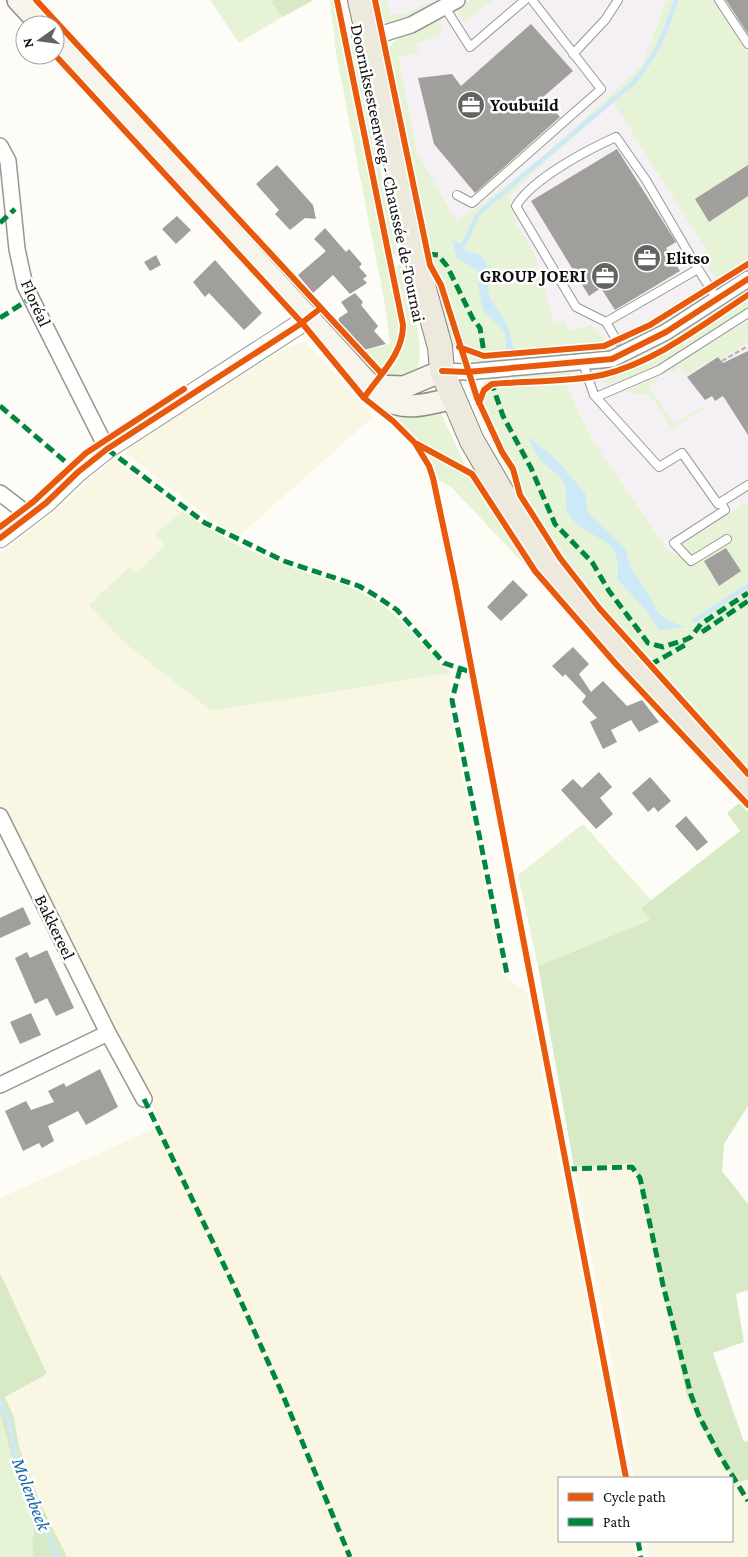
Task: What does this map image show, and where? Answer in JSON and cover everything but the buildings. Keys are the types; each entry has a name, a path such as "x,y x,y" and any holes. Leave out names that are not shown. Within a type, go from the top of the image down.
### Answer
{"main road":[{"path":"18,0 32,15"},
{"name":"Doorniksesteenweg - Chaussée de Tournai","path":"351,0 369,35"},
{"name":"Doorniksesteenweg - Chaussée de Tournai","path":"360,0 428,303 440,347 442,371 472,441 528,537 600,629 748,789"},
{"path":"65,51 382,398 399,406 416,406 453,398"},
{"path":"372,386 404,387 442,371"}],"street":[{"path":"369,35 411,25 448,3"},
{"name":"Floréal","path":"0,146 8,161 17,249 25,286 107,448"},
{"path":"442,371 467,372 612,359 666,332 748,279"},
{"path":"0,538 30,516 107,448 309,318"},
{"path":"0,493 30,516"},
{"name":"Bakkereel","path":"1,819 108,1033 144,1099"},
{"path":"0,1085 108,1033"}],"lane":[{"path":"448,3 470,46 525,0"},
{"path":"457,195 472,203 601,90 532,0"},
{"path":"573,54 605,20 618,0"},
{"path":"718,0 748,44"},
{"path":"617,341 606,322 576,307 516,206 524,194 586,151 616,138 646,180 717,299"},
{"path":"606,322 698,269"},
{"path":"596,397 659,370 748,313"},
{"path":"583,363 596,397 659,467 682,453 718,504 748,485"},
{"path":"721,502 725,510 674,542 691,561 727,539"}],"path":[{"path":"722,362 748,346"}],"shaded area":[{"path":"387,0 441,0 435,5 432,2 404,14 390,16"},
{"path":"470,0 748,0 748,509 679,556 667,549 591,438 549,345 509,195 462,229 417,153 399,56 417,52 412,33 446,17"},
{"path":"305,341 373,417 238,537 213,521 127,454 127,448 286,348"},
{"path":"113,459 182,511 156,534 165,545 137,573 130,566 212,711 451,673 448,706 503,975 527,992 621,1477 558,1477 558,1542 633,1542 636,1557 67,1557 52,1528 19,1447 14,1417 5,1397 47,1374 0,1273 0,1198 162,1125 0,807 0,553 50,516"},
{"path":"634,1163 687,1396 737,1483 748,1479 748,1557 649,1557 646,1542 733,1542 733,1477 634,1477 574,1167"}],"green space":[{"path":"210,0 274,0 271,2 282,17 239,43"},
{"path":"274,0 314,0 282,17 271,2"},
{"path":"330,0 336,0 400,325 397,344 381,369 363,351 390,344 385,305 336,53"},
{"path":"377,0 387,0 390,15 404,14 432,1 436,6 402,21 388,23 381,22"},
{"path":"470,0 493,0 464,22 456,10"},
{"path":"667,0 715,0 748,49 748,261 716,279 701,256 707,251 613,102 509,195 517,225 534,253 554,324 565,321 567,332 592,325 599,335 603,334 608,345 552,351 553,354 608,347 610,351 599,354 484,363 464,358 442,283 433,267 429,252 388,51 391,45 402,36 439,21 443,33 416,44 418,52 399,57 417,153 457,221 494,195 548,152 641,67"},
{"path":"354,41 399,257 393,256 348,43"},
{"path":"401,263 419,337 419,365 414,373 408,377 384,380 399,355 406,337 405,307 396,268"},
{"path":"431,271 440,286 459,353 453,348"},
{"path":"748,288 748,294 658,350 620,367 600,373 600,368 643,354"},
{"path":"696,291 698,293 650,325 629,335 628,332"},
{"path":"700,296 702,300 645,336 634,340 631,338 647,330"},
{"path":"748,297 748,308 657,366 607,385 601,380 600,376 638,364"},
{"path":"748,321 748,341 720,360 718,357 686,375 680,367 669,373 668,369"},
{"path":"569,372 573,376 496,382 485,386 478,396 477,391 485,381 493,377"},
{"path":"655,378 657,381 649,387 674,424 705,405 706,407 672,429 650,395 624,392"},
{"path":"565,381 591,438 667,549 678,556 687,550 683,544 748,501 748,772 590,596 523,496 518,475 485,413 483,404 487,389 492,385"},
{"path":"475,397 514,477 518,500 512,481 480,415"},
{"path":"396,411 441,413 466,467 413,437 392,415"},
{"path":"427,452 471,478 523,558 521,561 452,488 439,480"},
{"path":"182,511 209,529 252,552 346,586 373,599 404,624 451,673 212,711 126,644 89,605 130,566 137,573 165,545 155,534"},
{"path":"739,803 748,812 748,1106 724,1144 722,1171 748,1204 748,1290 736,1294 744,1342 713,1353 744,1442 748,1441 748,1479 737,1483 713,1448 687,1396 634,1163 574,1167 538,966 650,920 641,908 740,831 727,813"},
{"path":"583,824 651,900 641,908 650,920 538,966 518,875"},
{"path":"0,1273 47,1374 5,1397 14,1417 19,1447 41,1504 67,1557 33,1557 32,1542 36,1521 15,1470 0,1414"},
{"path":"0,1414 15,1470 36,1521 32,1542 33,1557 0,1557"}],"water":[{"path":"452,239 462,246 463,250 481,255 487,264 489,297 507,324 514,349 506,349 505,332 483,310 478,285 478,270 457,258"},
{"path":"528,436 557,460 585,493 588,513 625,548 631,569 646,590 658,613 667,620 685,627 659,630 647,611 617,579 618,564 615,554 603,540 577,524 569,515 566,508 566,492 563,481 539,458"}],"waterway":[{"path":"462,246 479,213 633,83 641,74 659,44 676,0"},
{"path":"694,621 748,586"},
{"name":"Molenbeek","path":"0,1401 10,1425 16,1457 57,1557"}],"marked path":[{"path":"0,223 15,209"},
{"path":"428,254 438,255 447,266 473,319 480,328 485,359"},
{"path":"0,318 31,298"},
{"path":"491,381 503,416 531,468 555,524 592,562 609,591 648,643 663,647 685,640 691,637 701,624 748,593"},
{"path":"0,406 74,469"},
{"path":"107,449 205,523 284,561 359,586 373,594 397,610 444,663 471,672"},
{"path":"702,632 748,601"},
{"path":"650,665 685,645"},
{"path":"460,669 452,700 507,974"},
{"path":"144,1099 235,1288 282,1393 350,1557"},
{"path":"567,1169 632,1167 640,1178 663,1285 691,1395 699,1416 719,1454 748,1501"},
{"path":"638,1542 641,1557"}],"cycle path":[{"path":"36,0 382,374"},
{"path":"337,0 403,325 402,336 395,355 364,398"},
{"path":"375,0 430,265 441,285 477,398 502,452 513,469 520,495 560,558 599,608 748,774"},
{"path":"64,65 302,323 364,398 393,421 415,443 429,466 455,582 626,1477"},
{"path":"459,347 484,356 604,346 650,325 748,264"},
{"path":"442,371 467,372 612,359 666,332 748,279"},
{"path":"479,403 484,390 492,384 576,379 602,375 622,369 660,352 748,295"},
{"path":"0,538 46,503 78,472 107,449 299,325 321,308"},
{"path":"0,527 33,502 86,453 184,389"},
{"path":"417,444 472,474 535,571 615,663 748,805"}],"place":[{"name":"Youbuild","path":"471,105"},
{"name":"Elitso","path":"647,258"},
{"name":"GROUP JOERI","path":"605,276"}]}
